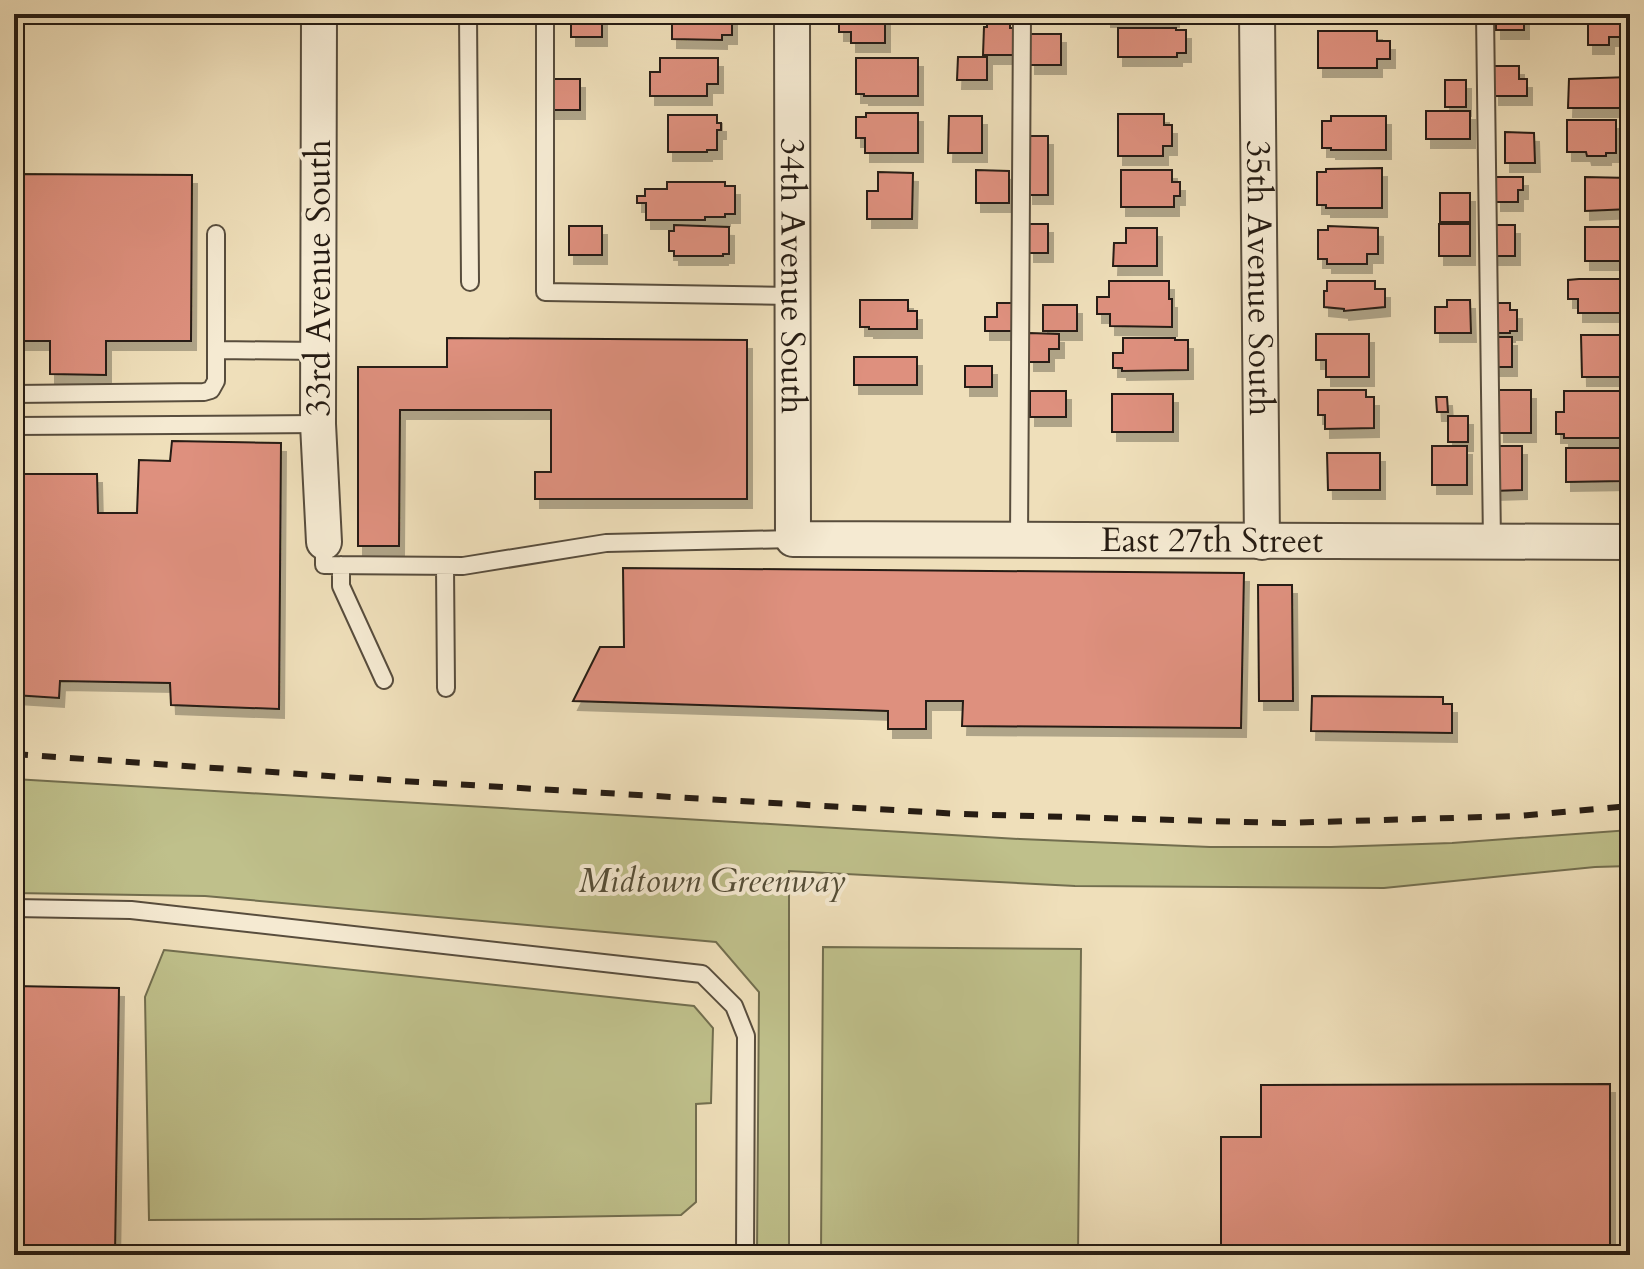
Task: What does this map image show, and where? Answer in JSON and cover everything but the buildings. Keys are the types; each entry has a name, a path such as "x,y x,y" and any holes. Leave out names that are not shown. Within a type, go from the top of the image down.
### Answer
{"street":[{"name":"33rd Avenue South","path":"319,14 318,424 332,554"},
{"name":"34th Avenue South","path":"792,14 793,539"},
{"name":"35th Avenue South","path":"1257,14 1262,542"},
{"name":"East 27th Street","path":"793,539 1630,542"}],"lane":[{"path":"468,14 470,282"},
{"path":"545,14 545,292 791,296"},
{"path":"1019,540 1022,14"},
{"path":"1485,14 1492,542"},
{"path":"14,394 211,390 216,381 216,234"},
{"path":"216,350 319,351"},
{"path":"14,426 318,424"},
{"path":"384,680 341,586 332,554 463,566 606,543 793,539"},
{"path":"445,566 446,688"},
{"path":"14,908 131,910 702,974 734,1006 746,1036 745,1255"}],"green space":[{"name":"Midtown Greenway","path":"14,779 1020,839 1210,847 1452,843 1630,830 1630,866 1384,888 1075,886 789,871 789,1255 757,1255 759,992 716,942 205,896 14,893"},
{"path":"823,947 1081,949 1078,1255 821,1255"},
{"path":"164,950 694,1006 713,1028 711,1103 696,1104 696,1202 681,1215 149,1220 145,997"}],"railway":[{"path":"14,754 401,781 960,814 1282,823 1518,816 1630,806"}]}
